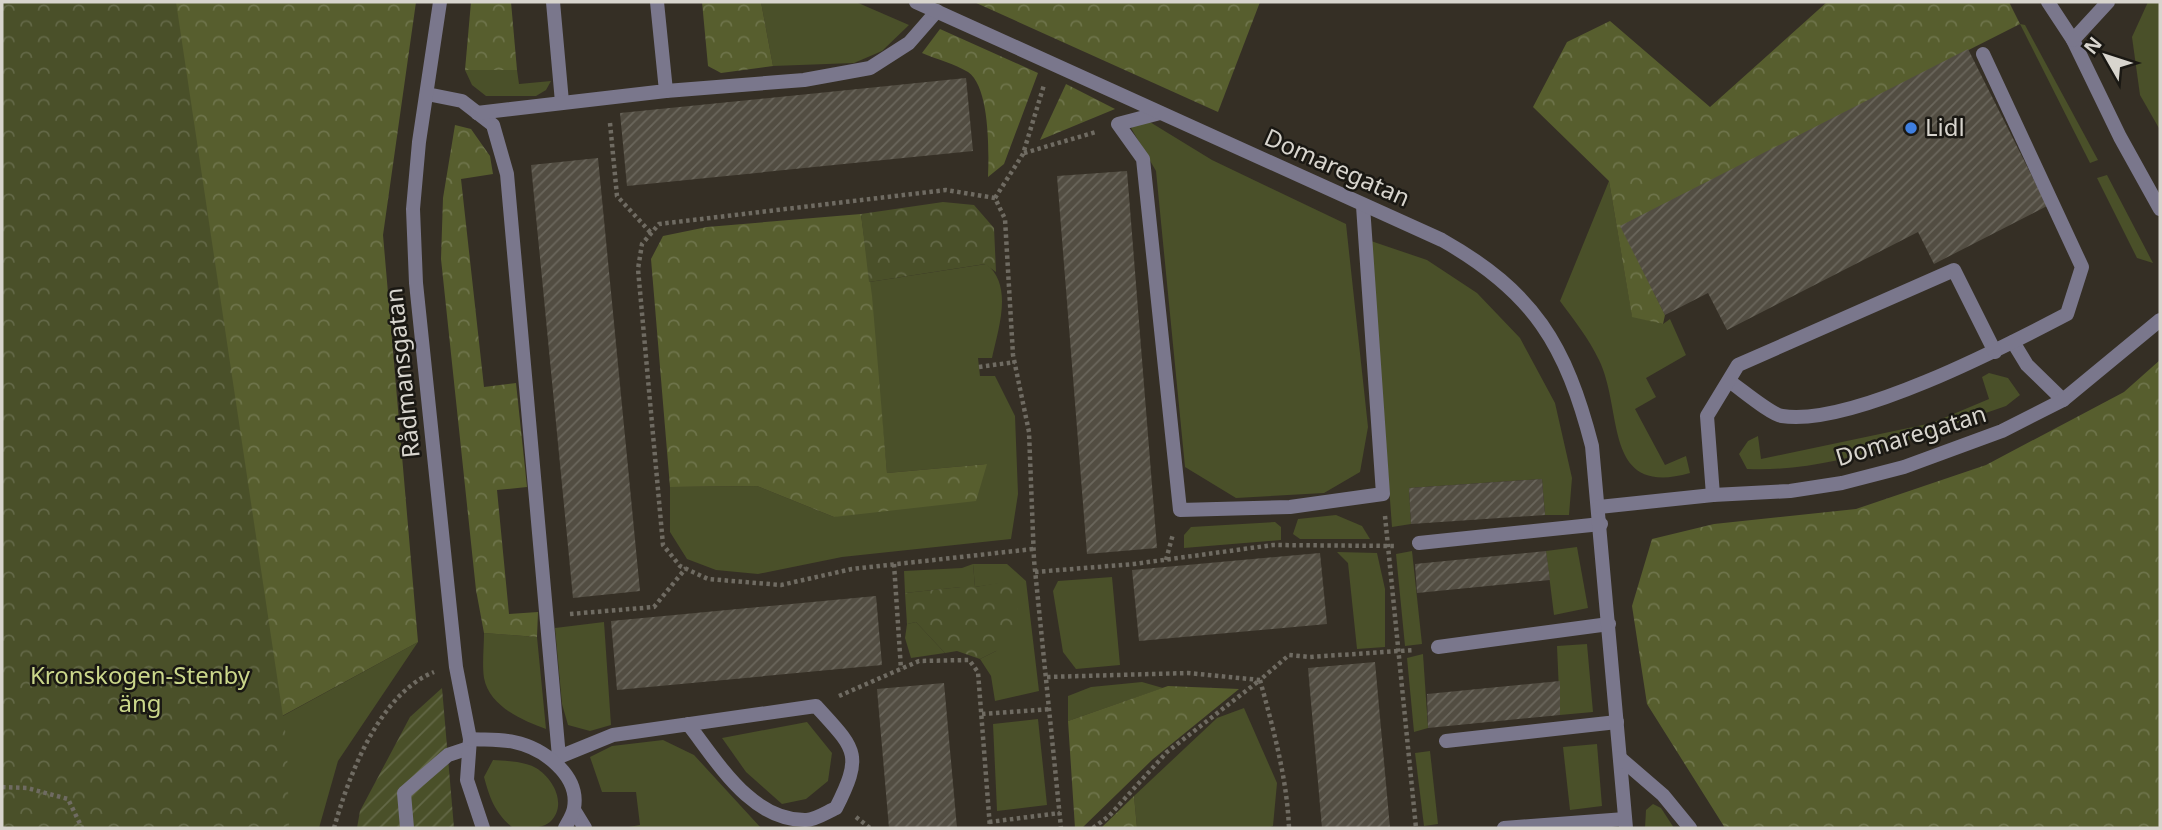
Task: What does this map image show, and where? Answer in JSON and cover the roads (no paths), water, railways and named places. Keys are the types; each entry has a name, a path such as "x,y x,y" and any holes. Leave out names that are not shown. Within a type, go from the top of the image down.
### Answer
{"street":[{"name":"Rådmansgatan","path":"440,2 413,209 416,283 456,667 470,744 467,779 483,828"},
{"path":"553,2 562,102"},
{"path":"657,2 666,91"},
{"name":"Domaregatan","path":"915,2 1442,240 1483,263 1516,292 1542,324 1564,359 1580,398 1592,446 1600,508 1625,823"},
{"path":"2048,2 2073,40 2120,137 2160,209"},
{"path":"2073,40 2108,2"},
{"path":"477,113 666,91 804,80 870,68 909,43 937,11"},
{"path":"1729,380 1780,416 1837,414 1995,352 2067,314 2082,267 1983,54"},
{"path":"427,94 462,101 493,125 507,174 559,757 613,735 688,724 816,706 849,743 853,774 836,808 807,820 774,813 739,789 688,724"},
{"path":"1160,113 1118,124 1143,159 1180,510 1290,508 1382,494 1363,206"},
{"path":"1713,495 1707,416 1738,365 1954,270 1995,352"},
{"name":"Domaregatan","path":"1600,508 1713,495 1790,491 1842,483 1904,467 2002,431 2063,400 2160,320"},
{"path":"2013,342 2027,365 2063,400"},
{"path":"1419,543 1601,524"},
{"path":"1438,647 1609,624"},
{"path":"1446,741 1617,722"},
{"path":"407,828 404,793 448,755 470,744 515,742 550,758 564,771 574,789 574,810 565,828"},
{"path":"1620,758 1663,795 1690,828"},
{"path":"574,810 585,828"},
{"path":"1504,828 1625,823"}],"place":[{"name":"Lidl","path":"1911,128"}],"park label":[{"name":"Kronskogen-Stenby äng","path":"140,690"}]}
